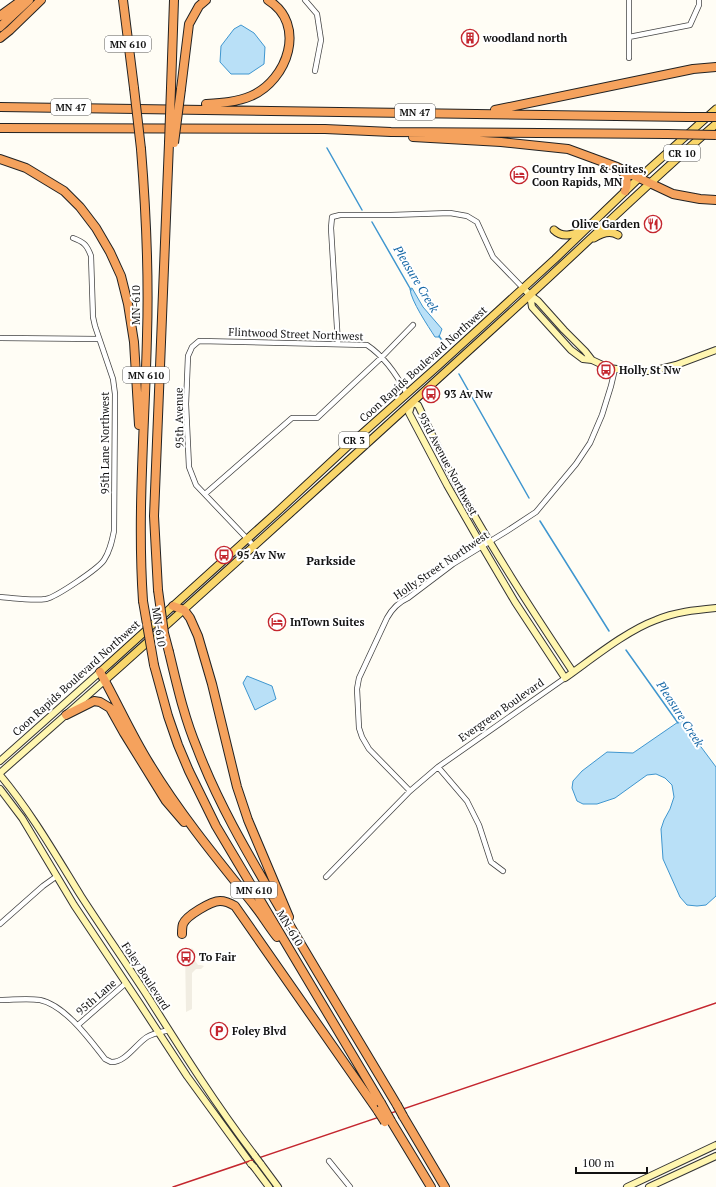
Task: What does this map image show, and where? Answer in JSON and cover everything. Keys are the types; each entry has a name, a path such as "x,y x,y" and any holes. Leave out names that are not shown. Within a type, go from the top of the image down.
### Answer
{"highway":[{"path":"0,16 22,0"},
{"path":"0,27 29,0"},
{"path":"0,38 41,0"},
{"name":"MN 610","path":"171,143 171,88 175,0"},
{"path":"171,143 181,89 189,24 199,6 206,0"},
{"path":"143,108 213,104 237,101 252,96 270,84 285,64 289,52 289,42 288,26 280,10 268,0"},
{"name":"MN-610","path":"123,1 141,149 145,199 148,292 140,531 143,601 154,665 168,716 189,771 216,826 291,952 388,1121 428,1183"},
{"path":"480,113 693,69 716,67"},
{"name":"MN 47","path":"0,107 716,117"},
{"name":"MN 47","path":"0,128 325,129 392,132 716,135"},
{"path":"392,132 409,137 501,142 568,150 617,167 673,194 700,199 716,200"},
{"name":"MN-610","path":"171,143 167,172 154,516 158,590 164,633 182,705 196,748 211,783 247,853 445,1187"},
{"path":"0,159 26,168 64,191 80,207 96,228 110,252 121,276 128,304 134,342 139,424 143,444"},
{"path":"617,167 626,175 627,184 625,191"},
{"path":"173,606 184,610 190,618 198,636 212,684 237,787 248,820 301,945"},
{"path":"100,672 149,763 206,846"},
{"path":"66,715 94,701 100,702 110,708 166,801 206,846 258,909 269,927 291,952"},
{"path":"182,934 182,926 185,921 210,904 225,901 234,906 380,1107"}],"main road":[{"name":"Coon Rapids Boulevard Northwest","path":"0,761 248,539 347,447 523,288 639,178 716,109"},
{"name":"Coon Rapids Boulevard Northwest","path":"0,774 184,610 530,295 676,158 716,124"},
{"path":"554,230 558,234 568,235 582,231 588,226"},
{"path":"575,253 593,239 605,233 614,233 618,235"},
{"path":"523,288 538,301 592,360"},
{"path":"530,295 532,308 570,350 583,359 592,360 609,368 632,372 652,371 676,365 716,350"},
{"name":"Flintwood Street Northwest","path":"407,394 412,403"},
{"name":"93rd Avenue Northwest","path":"565,678 515,602 447,485 409,413 412,403 418,405 455,480 490,542 573,672"},
{"name":"Evergreen Boulevard","path":"565,678 628,633 655,620 683,612 716,608"},
{"name":"Foley Boulevard","path":"0,774 53,849 81,896 169,1030 227,1126 269,1187"},
{"name":"Foley Boulevard","path":"0,789 22,818 74,905 187,1076 227,1126 261,1164 278,1187"},
{"path":"626,1187 716,1145"},
{"path":"649,1187 662,1184 716,1156"}],"street":[{"path":"305,0 317,14 321,40 315,71"},
{"path":"629,0 629,58"},
{"path":"630,37 690,25 699,3"},
{"path":"338,344 331,228 332,217 340,215 450,213 467,216 477,222 493,257 523,288"},
{"name":"95th Lane Northwest","path":"0,597 44,599 54,596 103,562 110,547 114,531 115,394 113,379 93,317 91,256 88,248 82,242 73,238"},
{"path":"205,494 292,418 317,418 382,357 413,325"},
{"path":"0,338 99,339"},
{"name":"Flintwood Street Northwest","path":"199,341 367,345 377,352 398,376 407,394"},
{"name":"95th Avenue","path":"199,341 192,346 188,356 186,412 189,467 196,485 254,546"},
{"name":"Holly Street Northwest","path":"410,792 373,753 361,736 358,718 359,678 387,618 396,606 453,564 536,512 576,464 590,443 602,415 616,369"},
{"name":"Evergreen Boulevard","path":"326,877 410,792 438,767 565,678"},
{"path":"438,767 467,801 479,825 491,862 503,871"},
{"path":"0,924 42,886 57,876"},
{"name":"95th Lane","path":"78,1025 126,983"},
{"path":"0,1000 32,999 44,1001 78,1025 105,1059 111,1062 120,1060 146,1038 159,1032 169,1030"},
{"path":"329,1161 350,1187"}],"shaded area":[{"path":"192,948 195,952 193,958 198,965 204,966 201,969 196,969 192,973 192,1009 186,1012 185,949 188,951"}],"water":[{"path":"241,25 254,33 265,47 264,64 249,74 231,74 220,62 221,46 234,29"},
{"path":"412,288 423,307 442,329 439,337 435,337 420,313 411,294 410,289"},
{"path":"247,676 272,686 276,699 255,710 243,683"},
{"path":"681,720 716,767 716,896 706,905 697,906 687,905 680,897 663,859 661,829 674,797 672,785 665,778 656,774 647,775 615,798 597,804 583,804 577,801 572,788 573,781 582,771 607,752 633,753"}],"waterway":[{"path":"327,148 362,210"},
{"name":"Pleasure Creek","path":"372,222 411,290"},
{"name":"Pleasure Creek","path":"439,336 445,345"},
{"name":"Pleasure Creek","path":"459,374 529,498"},
{"name":"Pleasure Creek","path":"540,521 609,631"},
{"name":"Pleasure Creek","path":"626,650 678,723"}],"railway":[{"path":"173,1187 716,1003"}],"place":[{"name":"woodland north","path":"470,38"},
{"name":"Country Inn & Suites, Coon Rapids, MN","path":"519,175"},
{"name":"Olive Garden","path":"653,224"},
{"name":"Holly St Nw","path":"606,370"},
{"name":"93 Av Nw","path":"431,394"},
{"name":"95 Av Nw","path":"224,555"},
{"name":"InTown Suites","path":"277,622"},
{"name":"To Fair","path":"186,957"},
{"name":"Foley Blvd","path":"219,1031"}],"district":[{"name":"Parkside","path":"331,561"}]}
